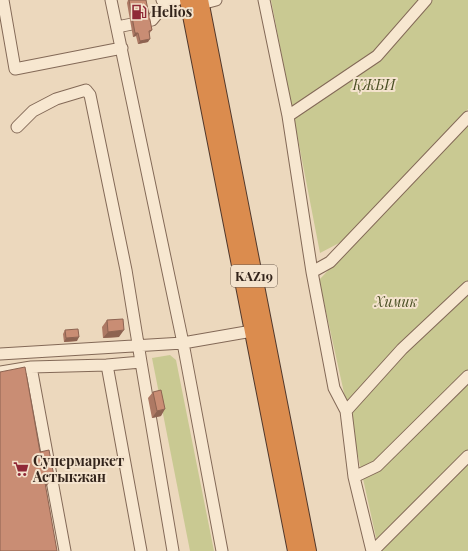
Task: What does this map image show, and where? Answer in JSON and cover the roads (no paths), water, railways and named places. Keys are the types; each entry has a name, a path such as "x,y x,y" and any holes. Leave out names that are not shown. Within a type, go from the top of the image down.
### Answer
{"highway":[{"name":"KAZ19","path":"200,1 252,331 296,551"},
{"name":"KAZ19","path":"200,1 308,551"}],"street":[{"path":"3,0 15,69 122,48"},
{"path":"114,0 117,27 183,343 222,551"},
{"path":"117,27 152,20 164,1 177,0"},
{"path":"264,0 288,116 312,272 334,388 346,410 354,477 372,551"},
{"path":"288,116 377,56 426,0"},
{"path":"17,127 33,111 56,99 86,90 90,95 126,270 173,551"},
{"path":"312,272 330,262 468,117"},
{"path":"346,410 402,349 468,287"},
{"path":"0,354 183,343 252,331"},
{"path":"0,372 31,367 108,365 141,362"},
{"path":"108,365 141,551"},
{"path":"31,367 66,551"},
{"path":"354,477 377,466 468,376"},
{"path":"372,551 468,456"}],"place":[{"name":"Helios","path":"139,12"},
{"name":"Супермаркет Астыкжан","path":"21,469"}],"park label":[{"name":"ҚЖБИ","path":"374,85"},
{"name":"Химик","path":"396,302"}]}
